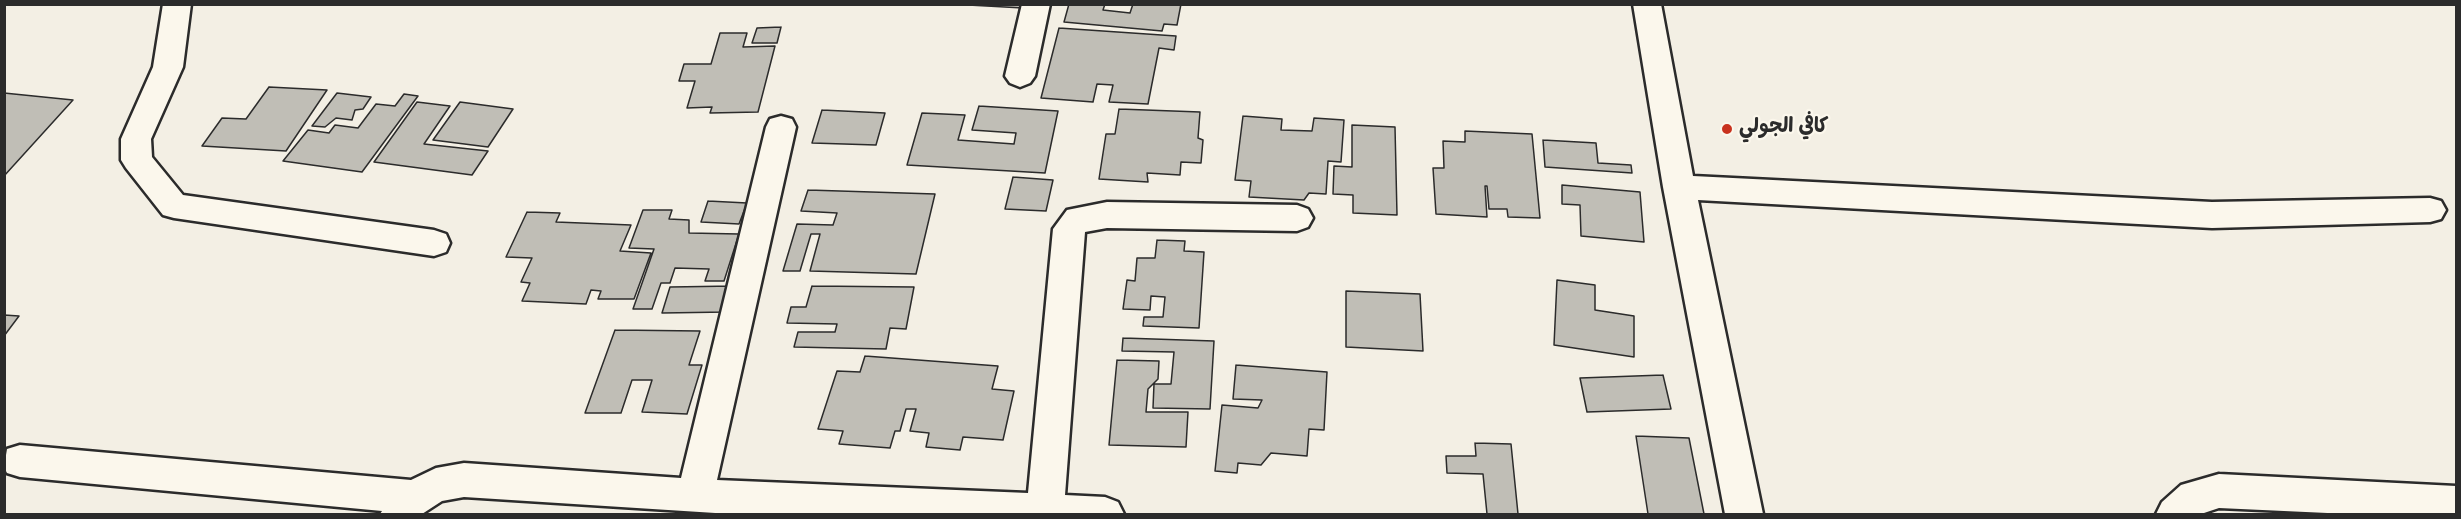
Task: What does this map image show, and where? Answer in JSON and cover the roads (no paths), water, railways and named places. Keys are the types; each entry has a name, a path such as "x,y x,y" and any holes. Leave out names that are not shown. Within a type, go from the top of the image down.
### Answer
{"street":[{"path":"177,4 168,68 136,139 137,160 174,206 434,243"},
{"path":"1020,76 1036,4"},
{"path":"1647,4 1679,187 1744,514"},
{"path":"695,496 781,127"},
{"path":"1679,187 2212,214 2430,210"},
{"path":"1045,510 1069,229 1072,224 1078,219 1107,215 1297,218"},
{"path":"20,461 406,506 436,485 464,480 695,496 1105,514"},
{"path":"2175,514 2194,497 2218,491 2457,503"}],"place":[{"name":"كافي الجولي","path":"1727,129"}]}
